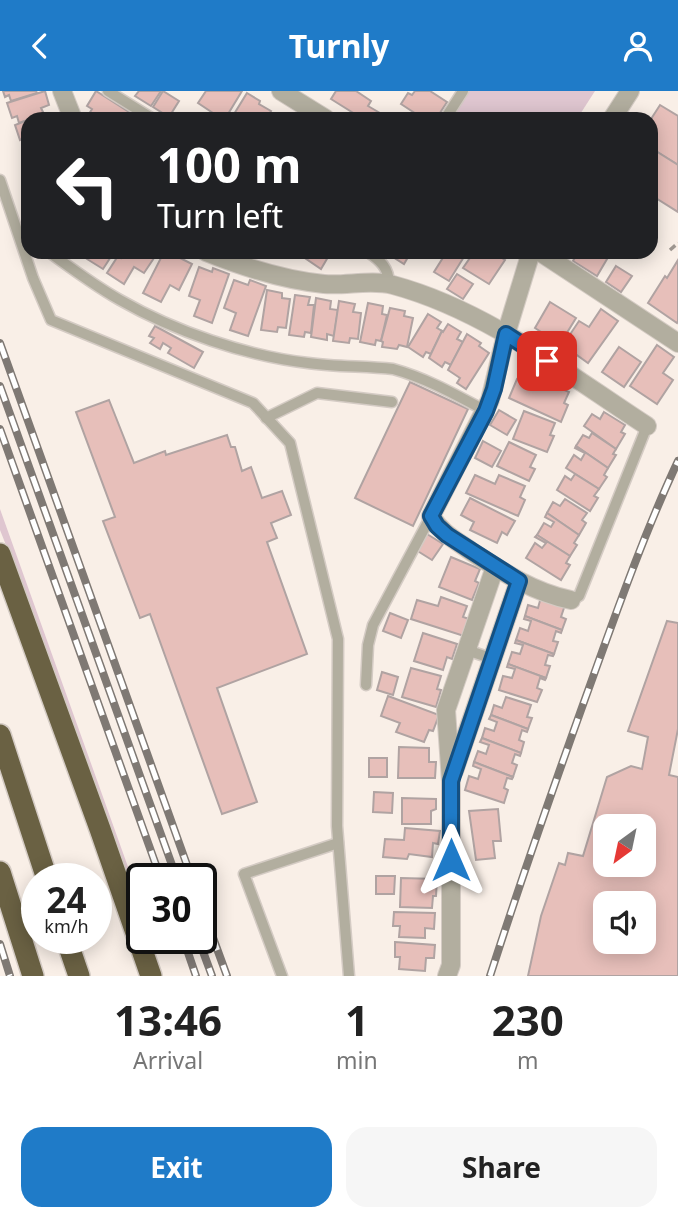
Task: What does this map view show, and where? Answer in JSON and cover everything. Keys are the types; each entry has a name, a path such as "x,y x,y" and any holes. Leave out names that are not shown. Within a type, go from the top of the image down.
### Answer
{"highway":[{"path":"0,554 151,976"},
{"path":"0,736 42,863"},
{"path":"0,872 33,976"},
{"path":"71,954 79,976"}],"street":[{"path":"62,91 70,112"},
{"path":"616,112 630,91"},
{"path":"288,93 316,112"},
{"path":"227,259 285,277 324,284 389,284 432,298 506,334 647,426"},
{"path":"529,259 486,411 431,516 447,535 495,567 519,581 571,600"},
{"path":"551,259 678,343"},
{"path":"447,976 450,965 451,781 446,711 495,567"},
{"path":"451,781 519,581"}],"lane":[{"path":"108,91 142,112"},
{"path":"450,112 463,91"},
{"path":"0,180 21,241"},
{"path":"17,229 21,232"},
{"path":"27,259 51,320 253,403 290,443 338,639 337,826 349,976"},
{"path":"59,259 118,299 190,333 276,358 393,369 430,383 486,411"},
{"path":"377,259 384,264 389,275 389,284"},
{"path":"267,418 317,393 392,402"},
{"path":"571,600 579,596 647,426"},
{"path":"366,685 368,645 373,625 431,516"},
{"path":"467,650 493,659"},
{"path":"282,976 244,874 338,843"}],"path":[{"path":"670,250 678,243"}],"shaded area":[{"path":"467,91 595,91 582,112 454,112"},
{"path":"0,509 127,863 126,875 33,613 0,530"}],"building":[{"path":"3,91 37,93 11,101 9,95 5,97"},
{"path":"45,91 49,105 41,108 43,112 21,112 19,123 17,116 12,118 7,103"},
{"path":"96,91 129,112 90,112 92,109 87,106"},
{"path":"139,91 161,91 151,106 135,96"},
{"path":"163,91 179,101 172,112 161,112 153,107"},
{"path":"206,91 242,91 229,112 212,112 198,103"},
{"path":"336,91 356,91 371,101 368,106 378,112 352,112 331,99"},
{"path":"415,91 430,91 447,102 441,112 413,112 401,104 408,93 412,95"},
{"path":"247,93 271,111 270,112 235,112"},
{"path":"660,105 678,116 678,165 658,152 658,112 656,112"},
{"path":"21,123 20,140 15,125"},
{"path":"658,152 678,165 678,212 658,199"},
{"path":"87,259 109,259 103,269"},
{"path":"116,259 153,259 144,273 134,267 124,284 107,273"},
{"path":"160,259 182,259 192,264 179,290 170,285 161,302 143,293"},
{"path":"306,259 327,259 321,269"},
{"path":"442,259 463,259 449,281 434,272"},
{"path":"469,259 505,260 489,284 463,268"},
{"path":"574,259 607,259 597,276 573,261"},
{"path":"678,260 678,321 677,323 648,303"},
{"path":"616,266 632,276 621,292 606,282"},
{"path":"199,267 212,272 213,268 229,274 212,323 194,316 200,300 189,296"},
{"path":"457,274 473,284 463,299 447,289"},
{"path":"234,280 248,285 250,280 266,286 248,336 230,330 236,313 224,308"},
{"path":"267,290 282,293 282,298 290,299 286,328 278,327 277,332 261,330"},
{"path":"295,295 310,297 308,305 314,305 311,333 305,332 304,337 289,335"},
{"path":"316,298 331,301 330,309 338,310 334,336 327,334 327,340 311,337"},
{"path":"339,301 355,304 353,312 361,313 358,339 350,338 349,343 333,341"},
{"path":"550,302 576,318 560,344 535,328"},
{"path":"368,303 383,306 382,314 387,315 381,341 376,340 375,345 360,342"},
{"path":"390,308 405,311 404,316 413,318 407,347 382,347 381,341"},
{"path":"601,309 618,321 588,363 563,345 579,321 589,327"},
{"path":"428,314 441,322 437,328 442,331 431,354 426,352 423,357 408,347"},
{"path":"448,324 461,332 457,339 463,342 451,365 445,362 442,367 429,358"},
{"path":"155,326 203,352 194,368 168,353 171,348 163,343 160,349 150,343 154,338 149,336"},
{"path":"467,334 481,343 479,346 489,353 466,389 457,383 460,378 448,370"},
{"path":"657,345 674,357 663,373 673,380 657,404 630,386"},
{"path":"619,347 641,362 624,387 602,372"},
{"path":"517,379 539,389 542,380 569,392 564,403 568,405 561,422 509,398"},
{"path":"410,382 468,409 413,526 355,498"},
{"path":"109,400 134,463 165,451 166,455 227,435 231,447 235,447 242,471 251,467 262,498 282,491 291,515 271,523 277,538 267,542 307,654 217,688 257,802 222,814 150,614 140,618 103,521 115,517 76,412"},
{"path":"499,410 516,420 507,435 490,425"},
{"path":"524,411 555,423 550,435 554,436 547,452 513,439"},
{"path":"604,412 625,425 621,432 625,434 616,449 584,426 592,414 600,419"},
{"path":"592,433 616,449 613,454 616,455 608,468 576,446 583,435 589,438"},
{"path":"483,441 501,451 492,467 475,458"},
{"path":"509,442 536,455 530,467 535,469 529,481 497,466"},
{"path":"576,446 608,468 604,475 607,477 599,489 566,468 574,455 581,460 585,453 575,448"},
{"path":"575,474 599,489 594,496 598,498 590,511 557,490 565,476 571,480"},
{"path":"475,475 495,484 499,475 525,486 520,497 525,500 518,516 466,493"},
{"path":"470,498 515,521 507,535 502,532 497,543 470,530 474,522 461,515"},
{"path":"565,499 587,513 582,520 586,523 579,535 547,513 553,502 560,506"},
{"path":"547,513 579,535 574,543 577,545 570,556 537,535 544,523 551,527 554,522 545,517"},
{"path":"427,534 443,544 432,560 416,550"},
{"path":"537,535 570,556 566,563 570,565 561,580 526,558 535,543 542,548 546,543 535,537"},
{"path":"451,557 480,569 475,581 479,583 472,600 439,587"},
{"path":"441,597 467,606 463,617 469,619 464,636 411,619 417,600 438,606"},
{"path":"541,597 565,605 561,617 566,619 562,630 525,616 528,605 538,608"},
{"path":"390,613 408,620 401,638 383,631"},
{"path":"525,616 562,630 561,633 556,631 553,641 558,642 554,654 516,640 520,628 528,631 531,621 524,619"},
{"path":"667,621 678,623 678,729 669,775 678,777 678,976 528,976 541,916 559,863 565,865 568,853 583,856 593,823 593,877 656,877 656,814 596,814 607,777 631,766 642,769 648,737 628,731"},
{"path":"423,633 457,644 452,659 447,657 443,670 414,661"},
{"path":"516,640 554,654 548,655 545,665 550,666 546,678 508,664 512,652 520,654 523,645 515,643"},
{"path":"508,664 546,678 540,678 537,688 542,690 537,702 499,690 503,676 512,678 515,669 507,667"},
{"path":"411,668 441,676 437,689 441,690 436,707 402,697"},
{"path":"382,672 398,677 393,695 377,690"},
{"path":"388,696 439,715 433,731 429,730 424,742 396,732 400,723 381,716"},
{"path":"506,697 531,705 527,717 532,718 528,729 491,715 494,705 502,708"},
{"path":"491,715 528,729 527,732 522,730 519,740 524,742 521,753 482,738 485,728 494,731 497,722 489,719"},
{"path":"482,738 521,753 520,756 515,754 512,763 517,765 513,777 474,762 478,751 486,754 489,745 480,742"},
{"path":"399,747 429,748 429,762 436,762 435,778 398,778"},
{"path":"369,758 387,758 387,777 369,777"},
{"path":"474,762 513,777 507,778 504,788 508,790 504,803 465,790 469,776 478,779 481,769 473,766"},
{"path":"374,792 393,793 392,813 373,812"},
{"path":"402,798 436,799 436,809 431,811 431,824 402,824"},
{"path":"498,809 501,841 493,841 495,858 476,860 469,811"},
{"path":"405,828 440,831 438,844 433,843 432,857 409,854 407,859 383,857 385,839 404,840"},
{"path":"376,876 395,876 394,894 376,894"},
{"path":"401,878 437,879 432,908 400,907"},
{"path":"394,912 435,913 434,929 425,928 425,938 399,937 400,926 393,926"},
{"path":"395,942 435,945 434,958 426,958 425,971 399,969 400,957 395,957"}],"railway":[{"path":"0,343 186,863"},
{"path":"0,386 171,863"},
{"path":"0,429 155,863"},
{"path":"490,976 536,837 607,639 640,549 678,461"},
{"path":"0,944 10,976"},
{"path":"217,949 227,976"},
{"path":"188,954 196,976"},
{"path":"204,954 212,976"}],"route":[{"path":"451,860 451,781 519,581 447,535 431,516 486,411 494,389 506,334 547,361"}]}
